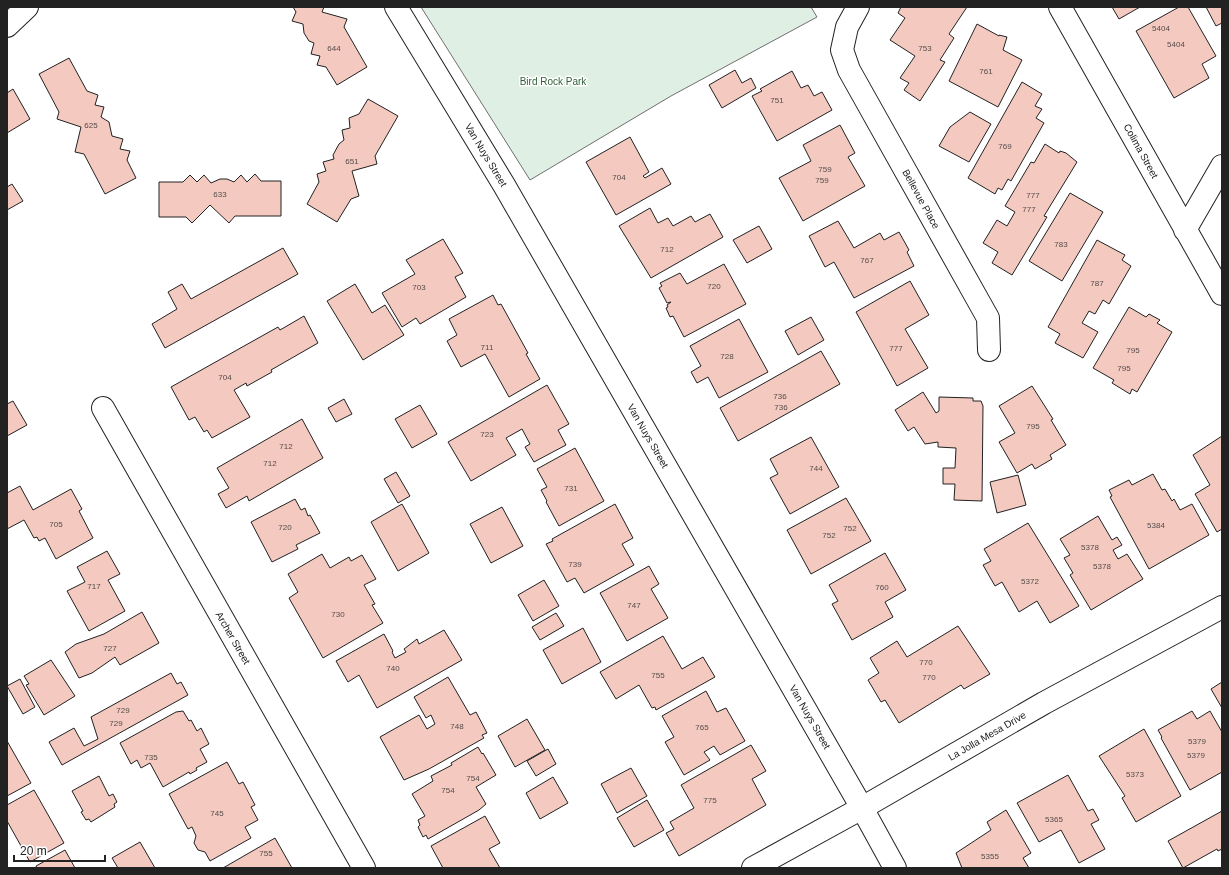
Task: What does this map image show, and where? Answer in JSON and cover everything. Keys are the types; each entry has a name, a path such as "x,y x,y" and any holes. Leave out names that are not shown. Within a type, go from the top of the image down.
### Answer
{"street":[{"path":"7,26 27,7"},
{"name":"Van Nuys Street","path":"396,7 504,185 896,868"},
{"name":"Bellevue Place","path":"858,7 847,27 842,50 849,70 988,318 989,350"},
{"name":"Colima Street","path":"1060,7 1222,294"},
{"path":"1185,230 1222,166"},
{"name":"Archer Street","path":"103,408 364,868"},
{"name":"La Jolla Mesa Drive","path":"753,868 862,808 1044,703 1222,607"}],"green space":[{"name":"Bird Rock Park","path":"421,7 811,7 817,17 671,96 530,180"}],"building":[{"path":"293,7 324,7 322,12 347,19 344,27 367,67 337,85 326,67 317,65 320,56 311,54 314,43 309,41 304,33 303,24 292,21 296,12"},
{"path":"901,7 967,7 949,34 954,38 940,60 945,62 920,101 904,90 909,83 900,78 915,56 890,40 905,18 898,13"},
{"path":"1112,7 1140,7 1119,19"},
{"path":"1179,7 1188,7 1216,56 1202,64 1209,78 1174,98 1136,31"},
{"path":"1206,7 1222,7 1222,23 1216,26"},
{"path":"977,24 999,36 1007,37 1003,50 1022,60 998,107 949,81"},
{"path":"69,58 87,91 98,95 95,105 104,107 101,117 109,122 112,136 123,139 120,149 130,151 127,160 136,178 105,194 84,154 75,152 81,127 57,119 59,112 39,74"},
{"path":"735,70 742,83 751,78 756,88 722,108 709,85"},
{"path":"792,71 801,88 808,85 814,96 822,92 832,110 777,141 752,96 762,91 760,89"},
{"path":"1022,82 1042,94 1035,106 1042,109 1036,118 1044,123 1011,181 1008,179 1002,190 998,188 995,194 968,178"},
{"path":"13,89 30,119 7,133 7,93"},
{"path":"368,99 398,116 375,156 377,164 352,171 359,196 351,199 337,222 307,204 319,182 317,174 326,171 323,162 334,159 333,155 339,144 344,140 342,130 350,128 349,118 359,114"},
{"path":"970,112 991,124 969,162 939,146 950,127"},
{"path":"840,125 855,153 848,157 865,186 803,221 779,178 811,161 803,145"},
{"path":"630,137 649,172 643,176 645,178 662,168 671,184 616,215 586,162"},
{"path":"1045,144 1059,153 1060,151 1066,153 1077,162 1044,216 1047,217 1012,275 992,263 998,252 983,243 997,220 1007,226 1015,212 1005,206 1031,162 1034,163"},
{"path":"255,174 261,181 281,181 281,216 235,216 229,223 210,205 192,223 186,217 159,217 159,182 183,182 190,175 197,182 204,175 211,183 220,179 227,179 234,182 241,175 247,182"},
{"path":"12,184 23,201 7,210 7,187"},
{"path":"1070,193 1103,212 1062,281 1029,261"},
{"path":"650,208 658,223 668,218 673,226 691,216 695,222 710,214 723,237 651,278 619,226"},
{"path":"838,221 854,248 880,233 884,240 899,232 909,250 907,252 914,266 854,298 834,262 825,267 809,236"},
{"path":"759,226 772,249 747,263 733,240"},
{"path":"443,239 463,273 455,277 466,297 420,324 416,318 402,327 382,293 415,274 406,260"},
{"path":"1097,240 1125,255 1122,260 1131,266 1109,304 1103,300 1095,314 1089,311 1082,323 1098,332 1083,358 1055,343 1060,334 1048,327"},
{"path":"283,248 298,274 165,348 152,324 177,309 168,292 182,284 191,299"},
{"path":"724,264 746,304 684,337 673,316 670,317 666,308 671,302 667,303 659,288 662,286 660,283 680,273 687,284"},
{"path":"910,281 929,315 905,329 928,368 897,386 856,312"},
{"path":"355,284 372,313 385,305 404,335 363,360 327,301"},
{"path":"493,295 498,305 501,304 528,353 526,354 540,379 509,397 485,354 461,367 447,341 457,335 449,319"},
{"path":"1129,307 1146,317 1149,314 1160,320 1157,323 1172,332 1137,392 1132,389 1130,394 1112,383 1114,380 1093,368"},
{"path":"304,316 318,343 271,370 272,372 247,386 246,383 234,390 250,417 212,438 207,430 204,432 195,417 189,420 171,387 278,327 280,330"},
{"path":"811,317 824,340 798,355 785,331"},
{"path":"739,319 768,372 719,398 708,377 697,383 691,372 701,366 690,346"},
{"path":"821,351 840,384 738,441 720,408"},
{"path":"547,385 569,424 558,430 566,445 534,462 525,447 530,444 522,429 506,438 516,455 471,481 448,442"},
{"path":"1032,386 1053,419 1051,420 1066,445 1050,455 1052,459 1035,469 1032,464 1017,473 999,442 1015,433 999,406"},
{"path":"923,392 936,413 939,411 939,397 973,398 973,401 981,401 983,406 982,501 954,500 955,484 943,484 943,468 955,468 956,448 938,447 938,442 925,444 914,427 908,431 895,410"},
{"path":"344,399 352,414 336,422 328,408"},
{"path":"13,401 27,425 7,436 7,404"},
{"path":"420,405 437,434 412,448 395,419"},
{"path":"302,419 323,458 249,501 247,496 226,508 218,494 229,488 217,468"},
{"path":"1222,436 1222,529 1217,532 1195,494 1210,485 1193,455"},
{"path":"811,437 839,487 790,514 770,478 778,474 770,459"},
{"path":"575,448 604,501 559,526 541,490 547,487 537,469"},
{"path":"396,472 410,496 398,503 384,479"},
{"path":"1153,474 1162,490 1165,489 1172,501 1174,499 1180,510 1192,504 1209,535 1149,569 1110,497 1112,496 1109,490 1129,480 1132,485"},
{"path":"1018,475 1026,505 997,513 990,482"},
{"path":"20,486 33,510 71,489 82,509 79,511 93,538 56,559 45,538 39,541 37,537 34,538 24,520 7,529 7,493"},
{"path":"846,498 871,541 811,574 787,530"},
{"path":"295,499 301,510 305,508 308,516 310,515 320,533 296,545 298,549 272,562 251,522"},
{"path":"402,504 429,553 398,571 371,522"},
{"path":"615,504 633,538 622,544 634,565 584,593 575,578 567,582 546,544 553,541 552,539"},
{"path":"502,507 523,546 491,563 470,524"},
{"path":"1098,516 1112,540 1117,537 1122,545 1113,550 1118,559 1127,554 1143,579 1091,610 1070,575 1073,573 1064,558 1070,555 1060,539"},
{"path":"1028,523 1079,606 1050,623 1037,601 1019,612 1002,582 995,586 983,565 991,561 984,549"},
{"path":"107,551 120,574 108,580 125,611 89,631 67,591 85,582 77,567"},
{"path":"885,553 906,590 885,602 893,617 852,640 832,604 838,601 829,585"},
{"path":"322,554 330,568 349,557 351,561 362,555 376,579 364,585 375,604 372,605 383,623 323,658 289,598 298,592 288,574"},
{"path":"649,566 659,584 651,589 668,618 627,641 600,593"},
{"path":"544,580 559,606 533,621 518,595"},
{"path":"142,612 159,643 120,665 115,657 92,673 79,678 65,652 76,644 104,634"},
{"path":"556,613 564,626 540,640 532,627"},
{"path":"958,626 990,674 964,689 961,685 899,723 885,700 881,702 868,680 879,673 870,658 897,641 907,657"},
{"path":"583,628 601,662 562,684 543,650"},
{"path":"444,630 462,660 377,708 359,675 348,682 336,661 384,634 395,658 406,652 404,649 417,639 419,644"},
{"path":"663,636 682,669 703,657 715,677 656,710 655,707 652,708 639,685 616,699 600,672"},
{"path":"51,660 75,696 44,715 26,685 29,684 24,676"},
{"path":"171,673 177,684 181,682 188,695 62,765 49,742 74,728 84,746 98,739 91,717"},
{"path":"448,677 470,715 476,712 487,733 482,735 484,738 429,769 404,780 380,737 419,715 427,729 435,724 431,715 426,718 414,697"},
{"path":"20,679 35,707 23,714 7,686"},
{"path":"1222,682 1222,708 1211,689"},
{"path":"706,691 717,712 726,708 745,741 720,755 714,746 704,752 710,760 684,775 665,742 674,737 662,716"},
{"path":"183,711 189,721 191,720 197,731 201,728 209,744 200,749 207,762 196,768 197,770 190,774 189,772 163,787 150,763 141,768 137,760 131,764 120,743 176,712"},
{"path":"1192,711 1197,719 1210,711 1222,732 1222,772 1190,790 1158,730"},
{"path":"527,719 545,750 515,767 498,736"},
{"path":"1144,729 1181,796 1136,822 1122,798 1125,796 1099,756"},
{"path":"7,741 31,783 7,796"},
{"path":"751,745 766,771 752,779 766,805 679,856 666,833 674,829 670,822 694,808 681,785"},
{"path":"478,747 496,775 476,787 486,804 479,810 428,839 426,835 423,837 418,827 420,825 418,820 425,816 412,794 433,781 431,776 452,765 451,763"},
{"path":"548,749 556,764 536,776 527,761"},
{"path":"227,762 239,784 243,782 255,805 251,807 258,820 245,827 251,838 210,861 205,852 198,850 194,843 196,836 192,827 188,829 169,794"},
{"path":"631,768 647,796 617,813 601,784"},
{"path":"1068,775 1088,811 1093,809 1099,820 1091,824 1105,849 1079,863 1061,830 1039,842 1017,803"},
{"path":"99,776 109,796 113,794 117,802 114,804 115,807 91,822 89,819 86,820 81,812 83,811 72,791"},
{"path":"553,777 568,803 540,819 526,793"},
{"path":"34,790 64,843 30,862 7,821 7,805"},
{"path":"647,800 664,830 634,847 617,818"},
{"path":"1006,810 1031,853 1023,858 1029,868 962,868 956,853 991,830 987,822"},
{"path":"1222,811 1222,849 1218,851 1217,849 1183,868 1168,841"},
{"path":"485,816 500,843 489,849 500,868 443,868 431,846"},
{"path":"275,838 292,868 223,868"},
{"path":"140,842 155,868 118,868 112,858"},
{"path":"65,850 75,868 37,868 36,866"}]}
